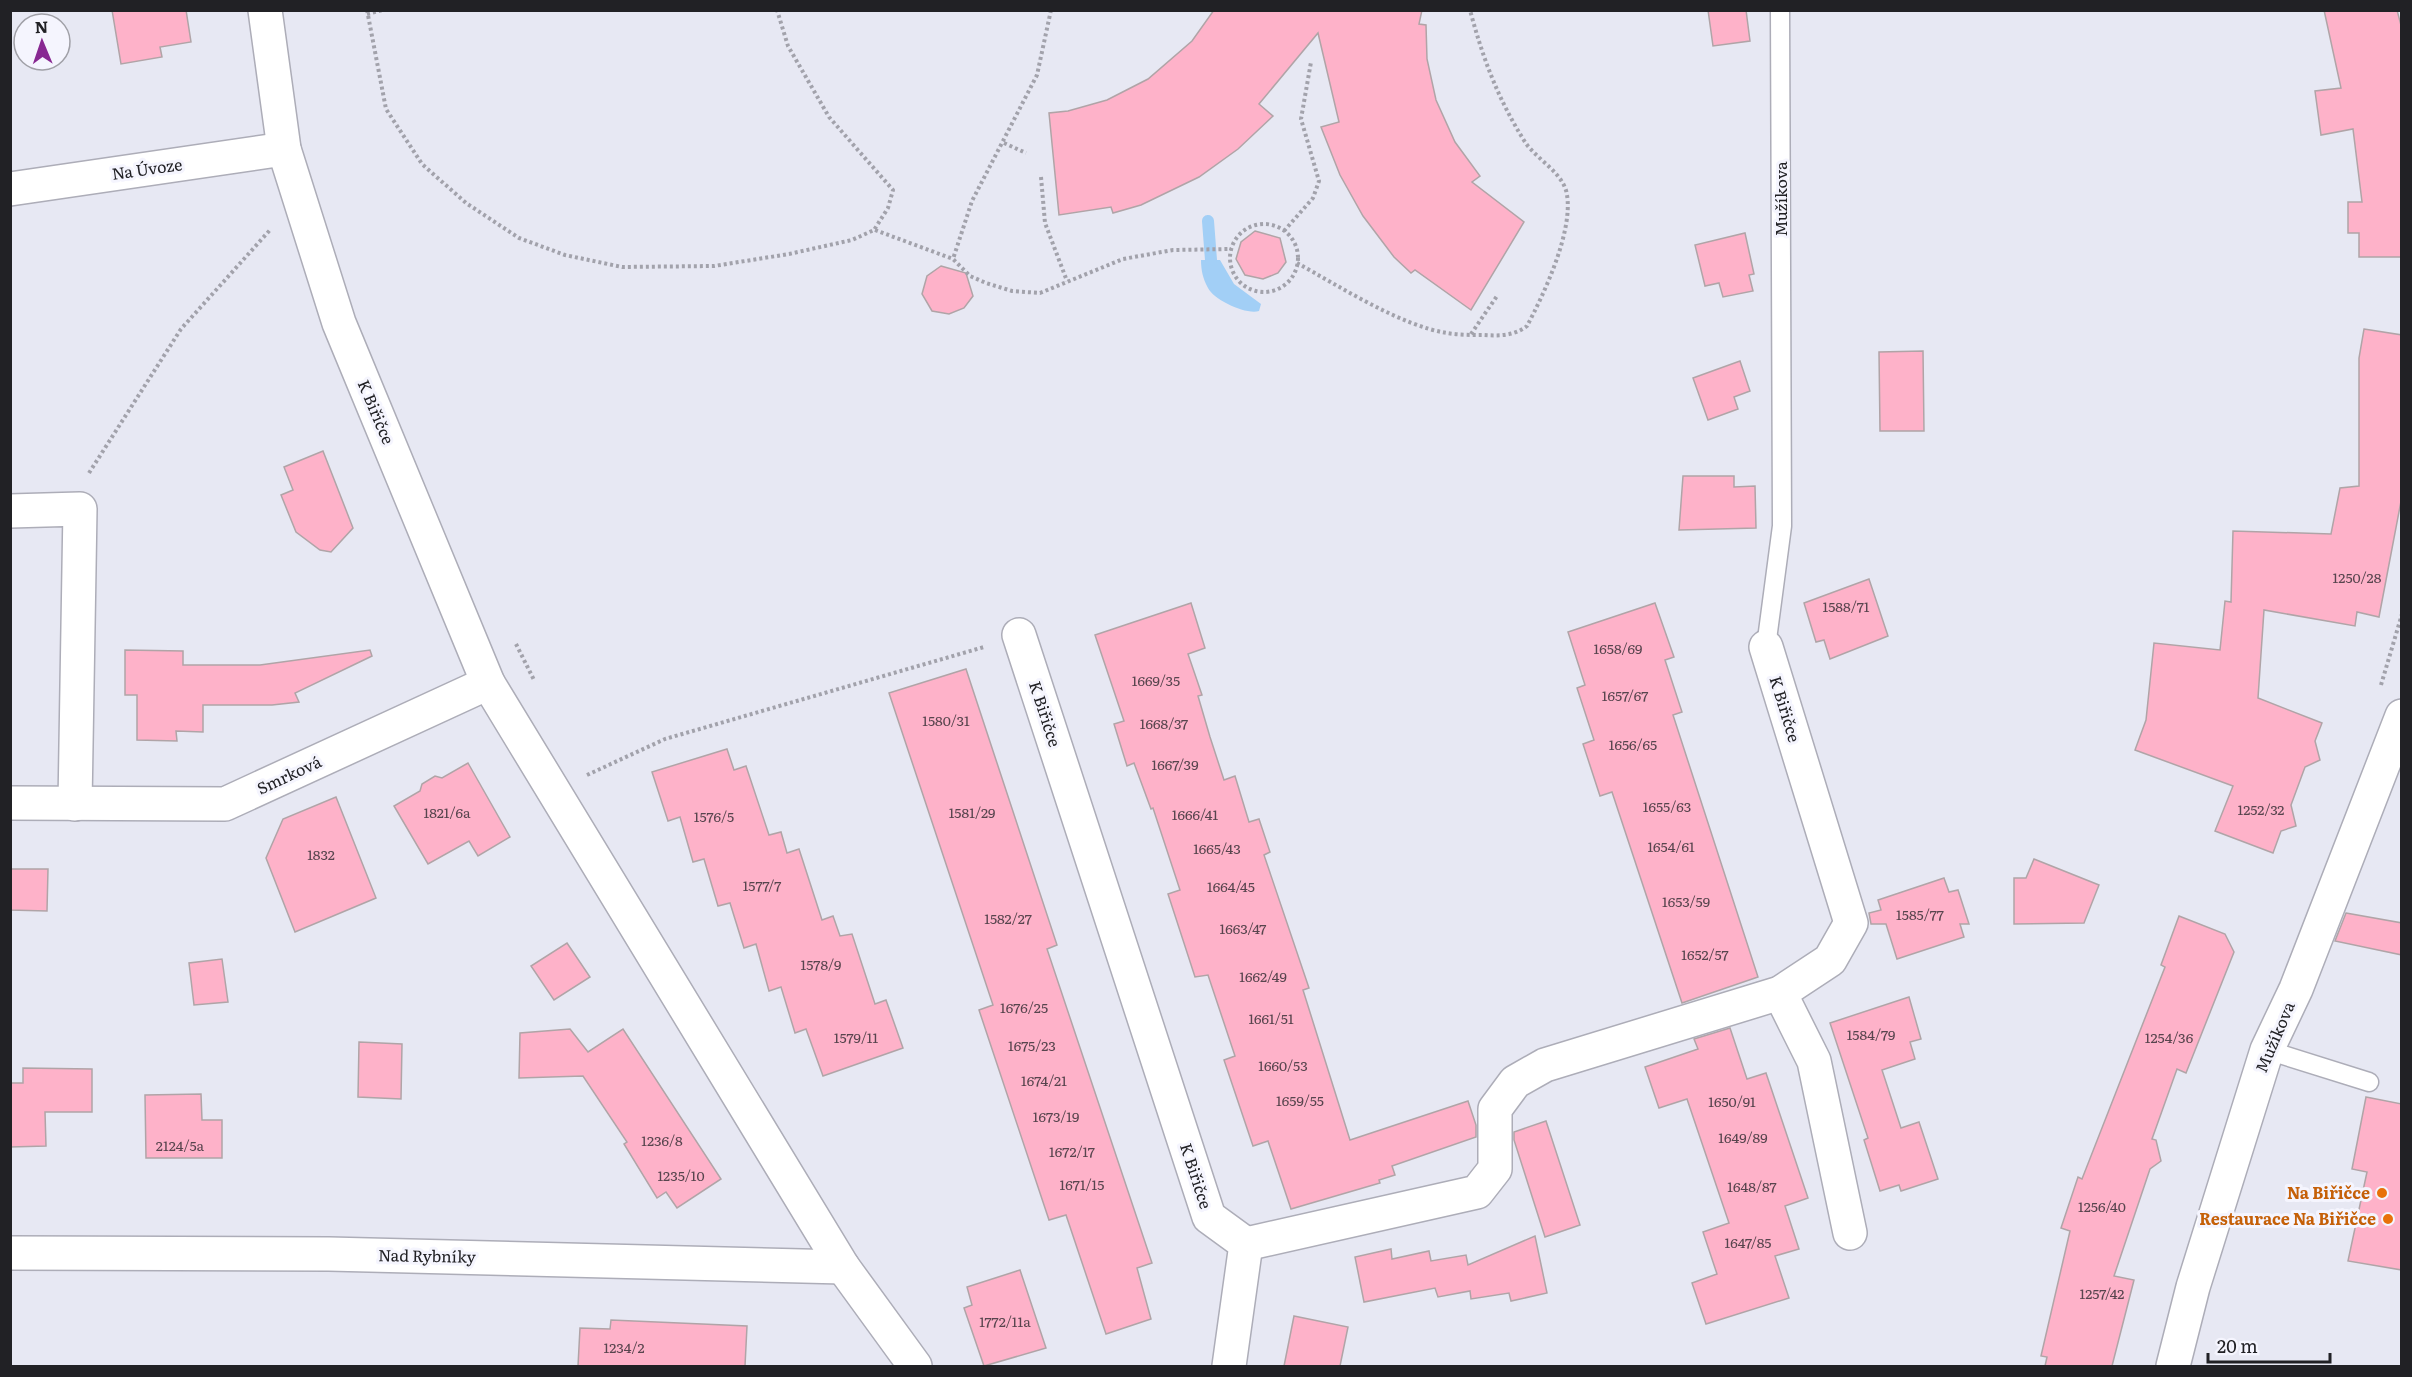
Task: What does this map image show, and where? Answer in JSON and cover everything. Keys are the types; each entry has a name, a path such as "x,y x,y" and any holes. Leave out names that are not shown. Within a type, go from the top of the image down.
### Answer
{"street":[{"name":"K Biřičce","path":"265,10 284,149 339,323 488,683 843,1267 915,1366"},
{"name":"Na Úvoze","path":"10,189 284,149"},
{"path":"10,510 80,509 75,804"},
{"name":"K Biřičce","path":"1019,635 1209,1217 1246,1244 1477,1192 1495,1169 1495,1108 1515,1082 1545,1065 1780,993 1830,960 1851,923 1766,647"},
{"name":"Smrková","path":"10,803 225,804 488,683"},
{"name":"Mužíkova","path":"2173,1366 2193,1287 2267,1050 2296,989 2402,716"},
{"path":"1780,993 1814,1061 1850,1233"},
{"path":"1229,1366 1246,1244"},
{"name":"Nad Rybníky","path":"10,1253 329,1254 843,1267"}],"lane":[{"name":"Mužíkova","path":"1780,10 1783,387"},
{"name":"K Biřičce","path":"1766,647 1782,526 1783,387"},
{"path":"2267,1050 2369,1082"}],"path":[{"path":"383,10 367,12 386,109 422,164 466,203 519,238 565,255 622,267 714,266 852,240 874,230 888,208 893,190 830,117 788,46 777,10"},
{"path":"952,259 972,201 1004,143 1037,75 1051,10"},
{"path":"1297,263 1423,327 1447,333 1502,336 1519,332 1527,326 1556,265 1568,209 1567,193 1558,177 1527,144 1492,83 1470,10"},
{"path":"1284,231 1313,198 1319,181 1301,119 1311,62"},
{"path":"1004,143 1026,153"},
{"path":"1041,177 1045,223 1067,281"},
{"path":"80,509 85,479 181,329 299,198"},
{"path":"1267,224 1288,233 1297,252 1297,263 1288,283 1279,288 1257,291 1238,280 1232,270 1228,249 1245,229 1267,224"},
{"path":"874,230 952,259 970,276 1012,291 1040,293 1123,259 1191,249 1228,249"},
{"path":"1470,335 1497,296"},
{"path":"554,791 665,739 848,688 1019,635"},
{"path":"515,642 535,683"}],"water":[{"path":"1201,260 1220,260 1234,284 1261,304 1259,311 1239,309 1223,302 1211,293 1204,278"}],"building":[{"path":"112,10 186,10 191,42 160,47 162,57 121,64"},
{"path":"1214,10 1422,10 1419,24 1426,25 1427,59 1436,100 1455,142 1480,176 1472,182 1524,222 1471,310 1415,270 1411,273 1394,257 1363,216 1340,175 1321,127 1339,122 1318,33 1259,104 1273,116 1238,149 1199,177 1141,205 1113,213 1111,207 1059,215 1049,113 1068,111 1107,100 1148,79 1192,41"},
{"path":"1708,10 1746,10 1750,41 1713,46"},
{"path":"2324,10 2397,10 2402,29 2402,257 2359,257 2359,233 2348,233 2348,202 2362,202 2353,129 2321,135 2315,91 2341,88"},
{"path":"1255,231 1280,238 1286,262 1278,273 1263,279 1245,275 1236,259 1241,242"},
{"path":"1745,233 1754,274 1749,275 1753,291 1723,297 1719,283 1705,286 1695,245"},
{"path":"941,266 966,273 973,296 964,308 949,314 932,311 922,294 927,276"},
{"path":"2364,329 2402,335 2402,496 2379,617 2357,612 2355,626 2264,610 2258,698 2322,723 2315,741 2320,760 2305,767 2291,805 2296,826 2281,831 2273,853 2215,831 2233,786 2135,750 2146,720 2154,643 2220,650 2225,601 2231,602 2233,531 2331,534 2340,488 2359,486 2359,358"},
{"path":"1923,351 1924,431 1880,431 1879,352"},
{"path":"1740,361 1750,391 1734,397 1738,409 1708,420 1693,378"},
{"path":"323,451 353,528 331,552 320,550 296,532 281,495 293,490 284,467"},
{"path":"1683,476 1734,476 1734,487 1755,486 1756,528 1679,530"},
{"path":"1869,579 1888,636 1830,659 1824,640 1816,642 1804,603"},
{"path":"1191,603 1205,648 1188,654 1202,695 1198,696 1210,737 1224,780 1235,776 1249,822 1259,819 1270,852 1264,855 1309,988 1303,990 1350,1140 1468,1101 1476,1125 1476,1137 1392,1166 1395,1175 1379,1180 1380,1183 1291,1209 1268,1141 1253,1146 1224,1060 1235,1056 1208,975 1195,977 1168,894 1180,890 1153,808 1151,809 1134,763 1127,766 1114,724 1124,721 1095,635"},
{"path":"1655,603 1674,657 1665,660 1682,712 1673,715 1758,977 1682,1003 1612,792 1600,796 1583,744 1594,740 1577,688 1585,685 1568,632"},
{"path":"125,650 183,651 183,665 260,665 370,650 372,656 295,693 299,702 272,705 203,705 203,732 176,731 177,741 137,740 137,695 125,695"},
{"path":"966,669 1057,945 1047,949 1152,1263 1137,1268 1151,1319 1106,1334 1066,1215 1049,1220 979,1010 993,1005 889,693"},
{"path":"727,749 734,770 746,766 769,835 781,832 787,853 799,849 822,920 833,916 840,936 852,934 875,1004 886,1000 903,1048 823,1076 806,1029 795,1033 781,987 769,991 756,944 744,948 730,903 718,906 704,859 693,862 680,817 668,821 652,772"},
{"path":"468,763 510,837 478,856 469,841 428,864 394,806 420,791 422,784 435,776 442,778"},
{"path":"336,797 376,898 295,932 266,858 283,819"},
{"path":"2034,859 2099,885 2084,923 2014,924 2014,878 2026,878"},
{"path":"10,869 48,869 47,911 10,910"},
{"path":"1944,878 1949,892 1958,890 1969,924 1960,924 1964,937 1897,959 1886,924 1871,924 1869,913 1881,910 1878,900"},
{"path":"2346,913 2402,923 2402,955 2335,941"},
{"path":"2179,916 2225,934 2234,952 2186,1073 2177,1069 2152,1139 2156,1140 2161,1161 2150,1169 2114,1276 2134,1280 2112,1366 2045,1366 2047,1357 2041,1356 2070,1231 2061,1228 2078,1177 2082,1179 2165,967 2161,965"},
{"path":"567,943 590,977 554,1000 531,966"},
{"path":"222,959 228,1002 194,1005 189,963"},
{"path":"1909,997 1921,1039 1910,1042 1915,1059 1882,1070 1901,1128 1919,1122 1938,1179 1901,1191 1899,1185 1880,1191 1864,1140 1868,1138 1830,1023"},
{"path":"1730,1028 1747,1079 1766,1073 1808,1198 1785,1206 1799,1249 1775,1256 1789,1298 1706,1324 1692,1283 1717,1274 1703,1232 1729,1223 1687,1099 1659,1108 1645,1067 1698,1049 1694,1039"},
{"path":"570,1029 588,1052 623,1029 721,1179 677,1208 666,1192 657,1198 624,1144 627,1142 583,1076 519,1078 520,1033"},
{"path":"359,1042 402,1044 401,1099 358,1097"},
{"path":"23,1068 92,1069 92,1112 45,1112 46,1146 10,1147 10,1083 23,1083"},
{"path":"201,1094 202,1120 222,1120 222,1158 146,1158 145,1095"},
{"name":"Na Biřičce","path":"2366,1097 2402,1104 2402,1270 2348,1261 2367,1172 2352,1169"},
{"path":"1546,1121 1580,1225 1545,1237 1514,1140 1514,1132"},
{"path":"1535,1236 1547,1293 1511,1301 1509,1293 1471,1299 1470,1291 1438,1297 1435,1288 1364,1302 1355,1257 1391,1249 1392,1259 1429,1251 1431,1261 1466,1255 1468,1265"},
{"path":"1020,1270 1046,1348 984,1366 964,1308 972,1305 967,1287"},
{"path":"1294,1316 1348,1327 1340,1366 1284,1366"},
{"path":"611,1320 747,1326 745,1366 578,1366 580,1328 610,1329"}],"waterway":[{"path":"1208,221 1211,260"}],"place":[{"name":"Na Biřičce","path":"2382,1193"},
{"name":"Restaurace Na Biřičce","path":"2388,1219"}]}
